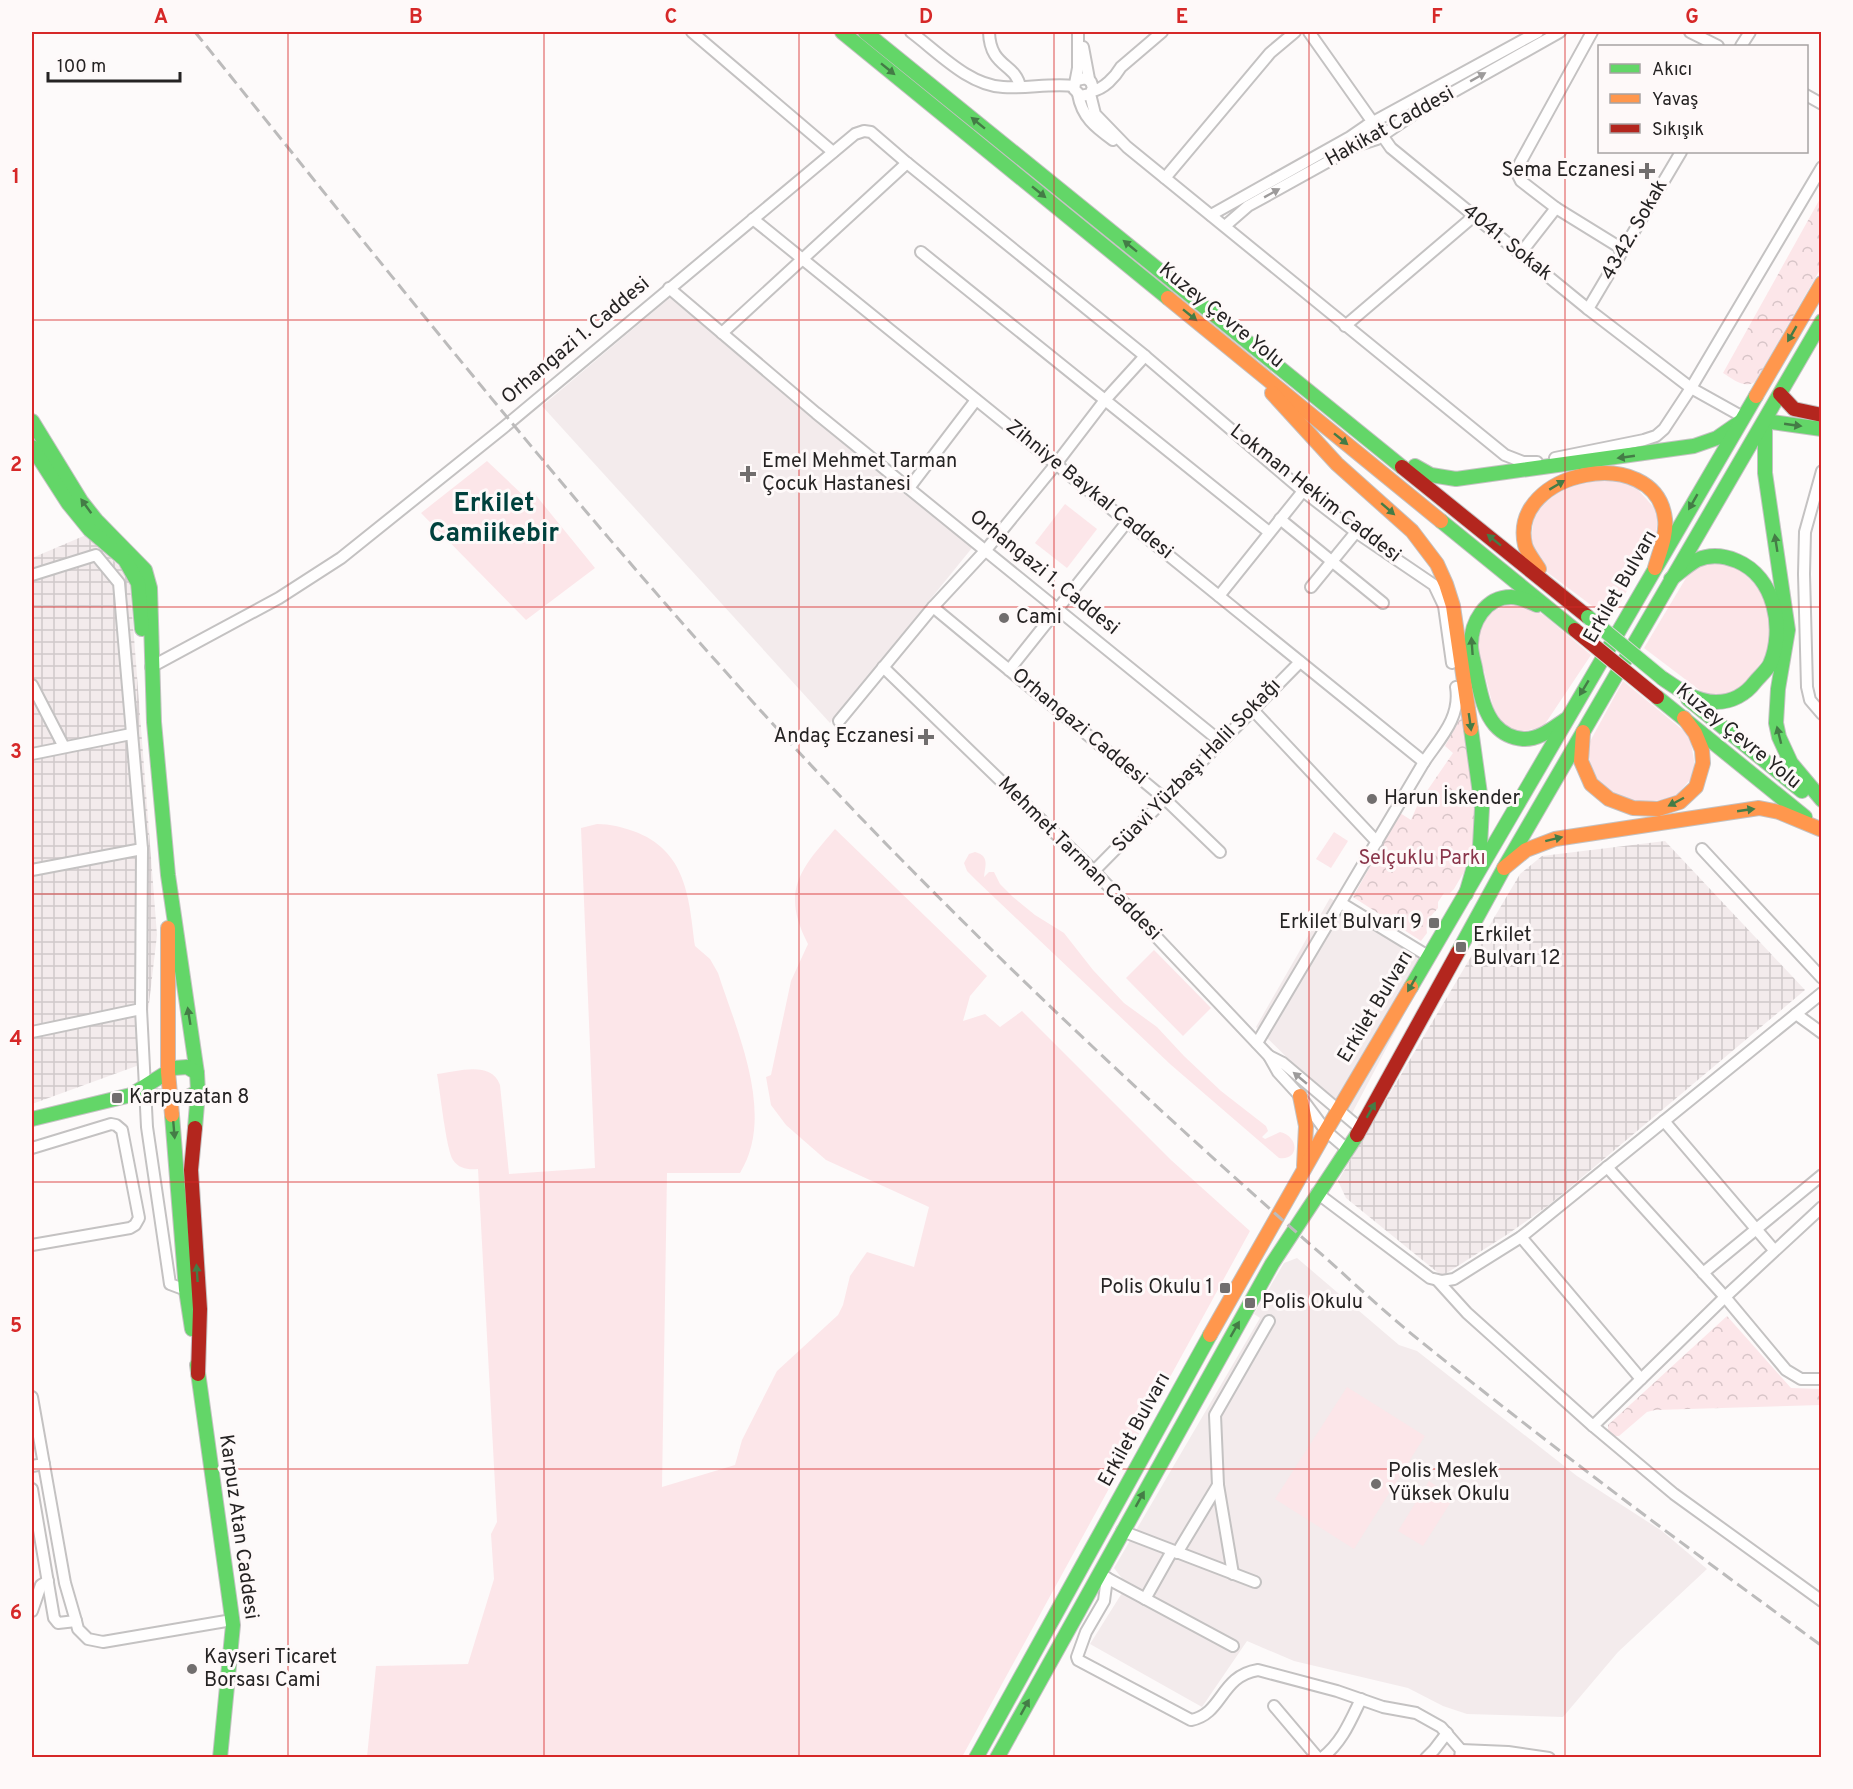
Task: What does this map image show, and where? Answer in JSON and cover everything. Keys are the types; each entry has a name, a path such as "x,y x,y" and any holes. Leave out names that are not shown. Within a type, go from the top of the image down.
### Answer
{"main road":[{"name":"Kuzey Çevre Yolu","path":"842,32 1820,829"},
{"name":"Kuzey Çevre Yolu","path":"865,32 1309,390 1821,808"},
{"name":"Erkilet Bulvarı","path":"976,1758 1304,1169 1821,283"},
{"name":"Erkilet Bulvarı","path":"997,1758 1103,1576 1122,1531 1239,1322 1317,1193 1361,1130 1504,868 1821,321"},
{"path":"1246,361 1312,438 1415,534 1431,552 1444,575 1453,606 1482,808 1480,846 1466,894"},
{"path":"1309,390 1341,408 1414,466 1431,475 1448,479 1510,473 1683,449 1717,438 1742,419"},
{"path":"1780,394 1794,409 1821,415"},
{"path":"32,421 81,501 96,520 145,570 150,588 154,722 168,875 197,1073"},
{"path":"1821,429 1765,421 1763,440 1765,473 1788,630 1777,693 1776,720 1787,759 1821,801"},
{"path":"32,447 68,503 90,530 125,560 138,583 142,643 151,666"},
{"path":"1566,599 1529,557 1523,534 1528,514 1541,496 1554,486 1576,475 1598,471 1620,474 1634,479 1652,491 1660,503 1666,521 1655,568"},
{"path":"1662,678 1705,701 1718,703 1732,700 1747,692 1764,675 1773,657 1778,635 1776,609 1770,591 1755,571 1741,560 1724,555 1705,557 1684,568 1671,579"},
{"path":"1551,611 1521,598 1506,597 1494,601 1483,609 1475,621 1472,651 1480,697 1491,720 1503,732 1514,737 1532,739 1565,720"},
{"path":"1583,732 1580,752 1582,765 1594,788 1603,796 1626,806 1659,809 1671,806 1687,796 1696,786 1701,773 1703,763 1700,744 1684,718"},
{"path":"1504,868 1526,850 1555,838 1759,808 1779,812 1820,829"},
{"path":"168,875 168,1072"},
{"path":"32,1119 145,1091 174,1068 187,1067 197,1073"},
{"name":"Karpuz Atan Caddesi","path":"168,1072 186,1290 232,1620 230,1665 220,1758"},
{"name":"Karpuz Atan Caddesi","path":"197,1073 198,1092 191,1170 200,1309 198,1374"},
{"path":"145,1091 171,1098 186,1098 198,1092"},
{"path":"1300,1096 1306,1119 1304,1169"}],"street":[{"path":"669,288 833,152 692,32"},
{"path":"911,32 972,77 994,86 1076,87 1084,96 1090,86"},
{"path":"989,32 990,45 994,54 1017,78 1020,87"},
{"path":"1076,87 1083,77 1090,86 1102,87 1117,74 1121,67 1162,32"},
{"path":"1165,178 1270,53 1295,32"},
{"name":"4041. Sokak","path":"1309,32 1390,148 1588,309 1691,388 1742,419"},
{"name":"Hakikat Caddesi","path":"1210,215 1538,32"},
{"name":"Hakikat Caddesi","path":"1224,226 1248,206 1358,146 1382,136 1414,114 1560,32"},
{"path":"1592,32 1518,169 1521,182 1556,208 1624,250"},
{"path":"1690,32 1716,45"},
{"path":"1742,45 1750,32"},
{"path":"1078,36 1076,87 1080,106 1089,121 1116,142 1127,147"},
{"path":"1078,36 1082,45 1095,114 1127,147 1505,455 1523,462 1536,462 1650,438 1664,429 1691,388 1821,167"},
{"path":"1808,96 1821,104"},
{"name":"Lokman Hekim Caddesi","path":"833,152 855,134 867,131 874,134 1145,356 1304,491 1356,532 1434,585 1442,598 1457,703 1453,718 1424,762 1257,1043"},
{"name":"4342. Sokak","path":"1588,309 1680,153"},
{"path":"722,333 907,163"},
{"path":"1520,254 1556,208"},
{"path":"1345,326 1474,216"},
{"name":"Zihniye Baykal Caddesi","path":"753,219 1424,762"},
{"path":"921,252 1269,532"},
{"name":"Orhangazi 1. Caddesi","path":"151,666 279,598 341,558 502,428 669,288 816,413 1221,742"},
{"path":"839,721 933,607 985,551 1105,400 1145,356"},
{"path":"909,488 976,400"},
{"path":"1821,471 1816,512 1805,532 1804,553 1807,687 1810,700 1821,714"},
{"path":"1219,596 1304,491"},
{"path":"1280,519 1383,603"},
{"path":"1009,670 1127,522"},
{"path":"1311,587 1356,532"},
{"path":"32,574 96,555 119,583 141,849 141,1009 147,1127 170,1284 186,1290"},
{"name":"Orhangazi Caddesi","path":"933,607 1165,799 1220,852"},
{"name":"Süavi Yüzbaşı Halil Sokağı","path":"1094,871 1300,662"},
{"name":"Mehmet Tarman Caddesi","path":"883,668 1094,871 1269,1056 1278,1072 1300,1096 1326,1131 1347,1149"},
{"path":"32,685 64,747"},
{"path":"1252,709 1377,842"},
{"path":"32,754 131,734"},
{"path":"32,870 141,849"},
{"path":"1702,849 1821,978"},
{"path":"1341,903 1428,956"},
{"path":"1438,1281 1454,1279 1521,1237 1821,993"},
{"path":"32,1032 141,1009"},
{"path":"1796,1014 1821,1033"},
{"name":"Mehmet Tarman Caddesi","path":"1269,1056 1282,1063 1361,1130"},
{"path":"1664,1121 1774,1250"},
{"path":"32,1148 111,1124 116,1125 122,1130 139,1218 130,1228 32,1245"},
{"path":"1607,1167 1725,1297 1790,1374 1801,1379 1821,1379"},
{"path":"1703,1273 1821,1175"},
{"path":"1317,1193 1430,1278 1438,1281 1467,1313 1650,1475 1821,1600"},
{"path":"1593,1426 1821,1207"},
{"path":"1521,1237 1641,1379"},
{"path":"1233,1574 1218,1485 1215,1415 1269,1321"},
{"path":"32,1397 36,1442 44,1464 65,1583 78,1629 87,1639 103,1642 232,1620"},
{"path":"32,1466 44,1464"},
{"path":"1145,1599 1218,1485"},
{"path":"32,1489 55,1620 58,1623 76,1621"},
{"path":"1122,1531 1255,1582"},
{"path":"1103,1576 1233,1646"},
{"path":"1103,1576 1104,1601 1086,1632 1078,1660 1191,1720 1210,1712 1235,1679 1246,1672 1258,1670 1299,1680 1383,1707 1416,1713 1441,1727 1460,1754 1508,1752 1549,1758"},
{"path":"32,1611 41,1585 48,1581"},
{"path":"1274,1706 1320,1758 1333,1749 1343,1737 1361,1700"},
{"path":"1426,1758 1446,1733"}],"shaded area":[{"name":"Emel Mehmet Tarman Çocuk Hastanesi","path":"673,295 976,543 830,723 542,406"},
{"path":"86,535 122,569 130,585 157,935 142,1064 32,1104 32,558"},
{"path":"1665,841 1805,990 1549,1205 1442,1276 1346,1198 1338,1181 1520,874 1542,856"},
{"path":"1330,898 1433,960 1349,1119 1256,1027"},
{"name":"Polis Meslek Yüksek Okulu","path":"1297,1258 1399,1345 1417,1351 1577,1476 1662,1531 1707,1569 1618,1652 1563,1717 1467,1714 1443,1706 1408,1688 1294,1661 1247,1641 1202,1707 1090,1644 1127,1585 1114,1568 1260,1318 1254,1314 1284,1263"}],"green space":[{"path":"1821,197 1821,268 1755,382 1747,384 1739,382 1723,373"},
{"path":"487,461 526,498 534,493 595,568 526,620 421,513"},
{"path":"1577,478 1631,482 1658,512 1656,537 1611,620 1543,569 1530,547 1535,510"},
{"path":"1065,504 1097,529 1067,568 1035,543"},
{"path":"1728,559 1768,596 1770,652 1736,693 1706,695 1644,648 1695,567"},
{"path":"1520,601 1545,616 1591,655 1543,727 1514,733 1497,722 1476,639 1486,613"},
{"path":"1623,681 1690,736 1696,773 1673,799 1632,803 1594,782 1587,747"},
{"name":"Selçuklu Parkı","path":"1462,715 1479,826 1464,872 1454,889 1450,893 1444,893 1438,902 1438,908 1429,919 1427,933 1421,941 1353,897 1400,813 1411,820 1418,804 1453,753 1445,746"},
{"path":"602,824 633,831 651,839 665,850 675,863 687,894 695,946 710,959 718,973 743,1047 754,1100 754,1126 750,1150 740,1173 667,1173 662,1487 735,1465 742,1440 777,1371 838,1315 843,1305 850,1276 867,1252 914,1267 929,1207 826,1160 786,1125 771,1105 766,1077 771,1075 791,981 808,944 796,909 795,894 798,881 812,856 835,829 987,976 970,996 963,1021 985,1014 1000,1027 1022,1011 1171,1160 1250,1231 962,1757 367,1757 376,1666 468,1664 494,1579 491,1534 497,1522 478,1169 458,1165 450,1154 437,1074 473,1069 489,1072 496,1077 500,1085 509,1174 595,1168 581,828"},
{"path":"1334,832 1348,841 1331,868 1316,859"},
{"path":"975,852 985,859 984,877 989,872 994,872 1000,884 1013,897 1035,915 1064,933 1093,970 1124,1003 1157,1027 1221,1091 1266,1126 1268,1131 1262,1137 1265,1139 1280,1132 1287,1135 1295,1148 1290,1156 1279,1158 1170,1064 977,881 967,871 964,863 969,854"},
{"path":"1154,950 1211,1008 1183,1036 1126,978"},
{"path":"1727,1316 1791,1388 1821,1389 1821,1405 1655,1410 1647,1412 1619,1436 1614,1436 1608,1430 1608,1425"},
{"path":"1347,1387 1425,1436 1354,1549 1275,1499"},
{"path":"1429,1481 1454,1497 1423,1546 1398,1531"},
{"path":"326,1755 367,1757 326,1757"}],"railway":[{"path":"195,32 448,346 620,552 799,753 942,900 1146,1097 1408,1331 1613,1491 1822,1646"}],"traffic: fast":[{"path":"842,32 1168,298"},
{"path":"865,32 1402,467"},
{"path":"1458,952 1504,868 1822,321"},
{"path":"1411,987 1756,396"},
{"path":"32,421 81,501 96,520 145,570 150,588 154,722 168,875 197,1073 195,1128"},
{"path":"1765,421 1822,429"},
{"path":"1765,421 1765,473 1788,630 1778,689 1776,723 1779,737 1791,763 1822,800"},
{"path":"1415,466 1431,475 1456,479 1694,446 1717,438 1740,422"},
{"path":"32,447 68,503 90,530 125,560 138,583 142,629"},
{"path":"1441,521 1575,630"},
{"path":"1662,678 1701,700 1722,702 1733,699 1747,690 1769,666 1777,635 1773,605 1768,591 1750,569 1737,561 1717,556 1702,558 1671,579"},
{"path":"1537,605 1518,598 1502,598 1494,601 1481,613 1474,628 1471,645 1481,693 1485,707 1495,725 1504,733 1515,738 1535,738 1565,720"},
{"path":"1588,617 1662,678"},
{"path":"1657,697 1805,817"},
{"path":"1688,699 1802,791"},
{"path":"1466,894 1480,846 1482,808 1471,729"},
{"path":"32,1119 131,1095 174,1068 187,1067 197,1073"},
{"path":"131,1095 186,1098 198,1092"},
{"path":"172,1115 186,1290 192,1329"},
{"path":"997,1758 1272,1264 1357,1135"},
{"path":"976,1758 1210,1335"},
{"path":"197,1365 233,1625 220,1758"}],"traffic: slow":[{"path":"1756,396 1822,283"},
{"path":"1168,298 1441,521"},
{"path":"1272,393 1337,464 1412,531 1437,564 1453,606 1471,729"},
{"path":"1539,569 1525,545 1526,519 1538,498 1559,484 1585,475 1612,474 1637,480 1656,495 1665,525 1664,538 1655,568"},
{"path":"1583,732 1581,761 1591,784 1609,799 1633,808 1658,809 1680,802 1696,787 1703,763 1702,750 1695,733 1684,718"},
{"path":"1504,868 1526,850 1555,839 1759,808 1779,812 1820,829"},
{"path":"168,928 168,1072 172,1115"},
{"path":"1210,1335 1411,987"},
{"path":"1300,1096 1306,1126 1304,1166"}],"traffic: jam":[{"path":"1780,394 1794,409 1822,415"},
{"path":"1402,467 1588,617"},
{"path":"1575,630 1657,697"},
{"path":"1357,1135 1458,952"},
{"path":"195,1128 191,1170 200,1309 198,1374"}],"place":[{"name":"Sema Eczanesi","path":"1647,171"},
{"name":"Emel Mehmet Tarman Çocuk Hastanesi","path":"748,474"},
{"name":"Cami","path":"1004,618"},
{"name":"Andaç Eczanesi","path":"926,737"},
{"name":"Harun İskender","path":"1372,799"},
{"name":"Erkilet Bulvarı 9","path":"1434,923"},
{"name":"Erkilet Bulvarı 12","path":"1461,947"},
{"name":"Karpuzatan 8","path":"117,1098"},
{"name":"Polis Okulu 1","path":"1225,1288"},
{"name":"Polis Okulu","path":"1250,1303"},
{"name":"Polis Meslek Yüksek Okulu","path":"1376,1484"},
{"name":"Kayseri Ticaret Borsası Cami","path":"192,1669"}],"district":[{"name":"Erkilet Camiikebir","path":"494,519"}]}
